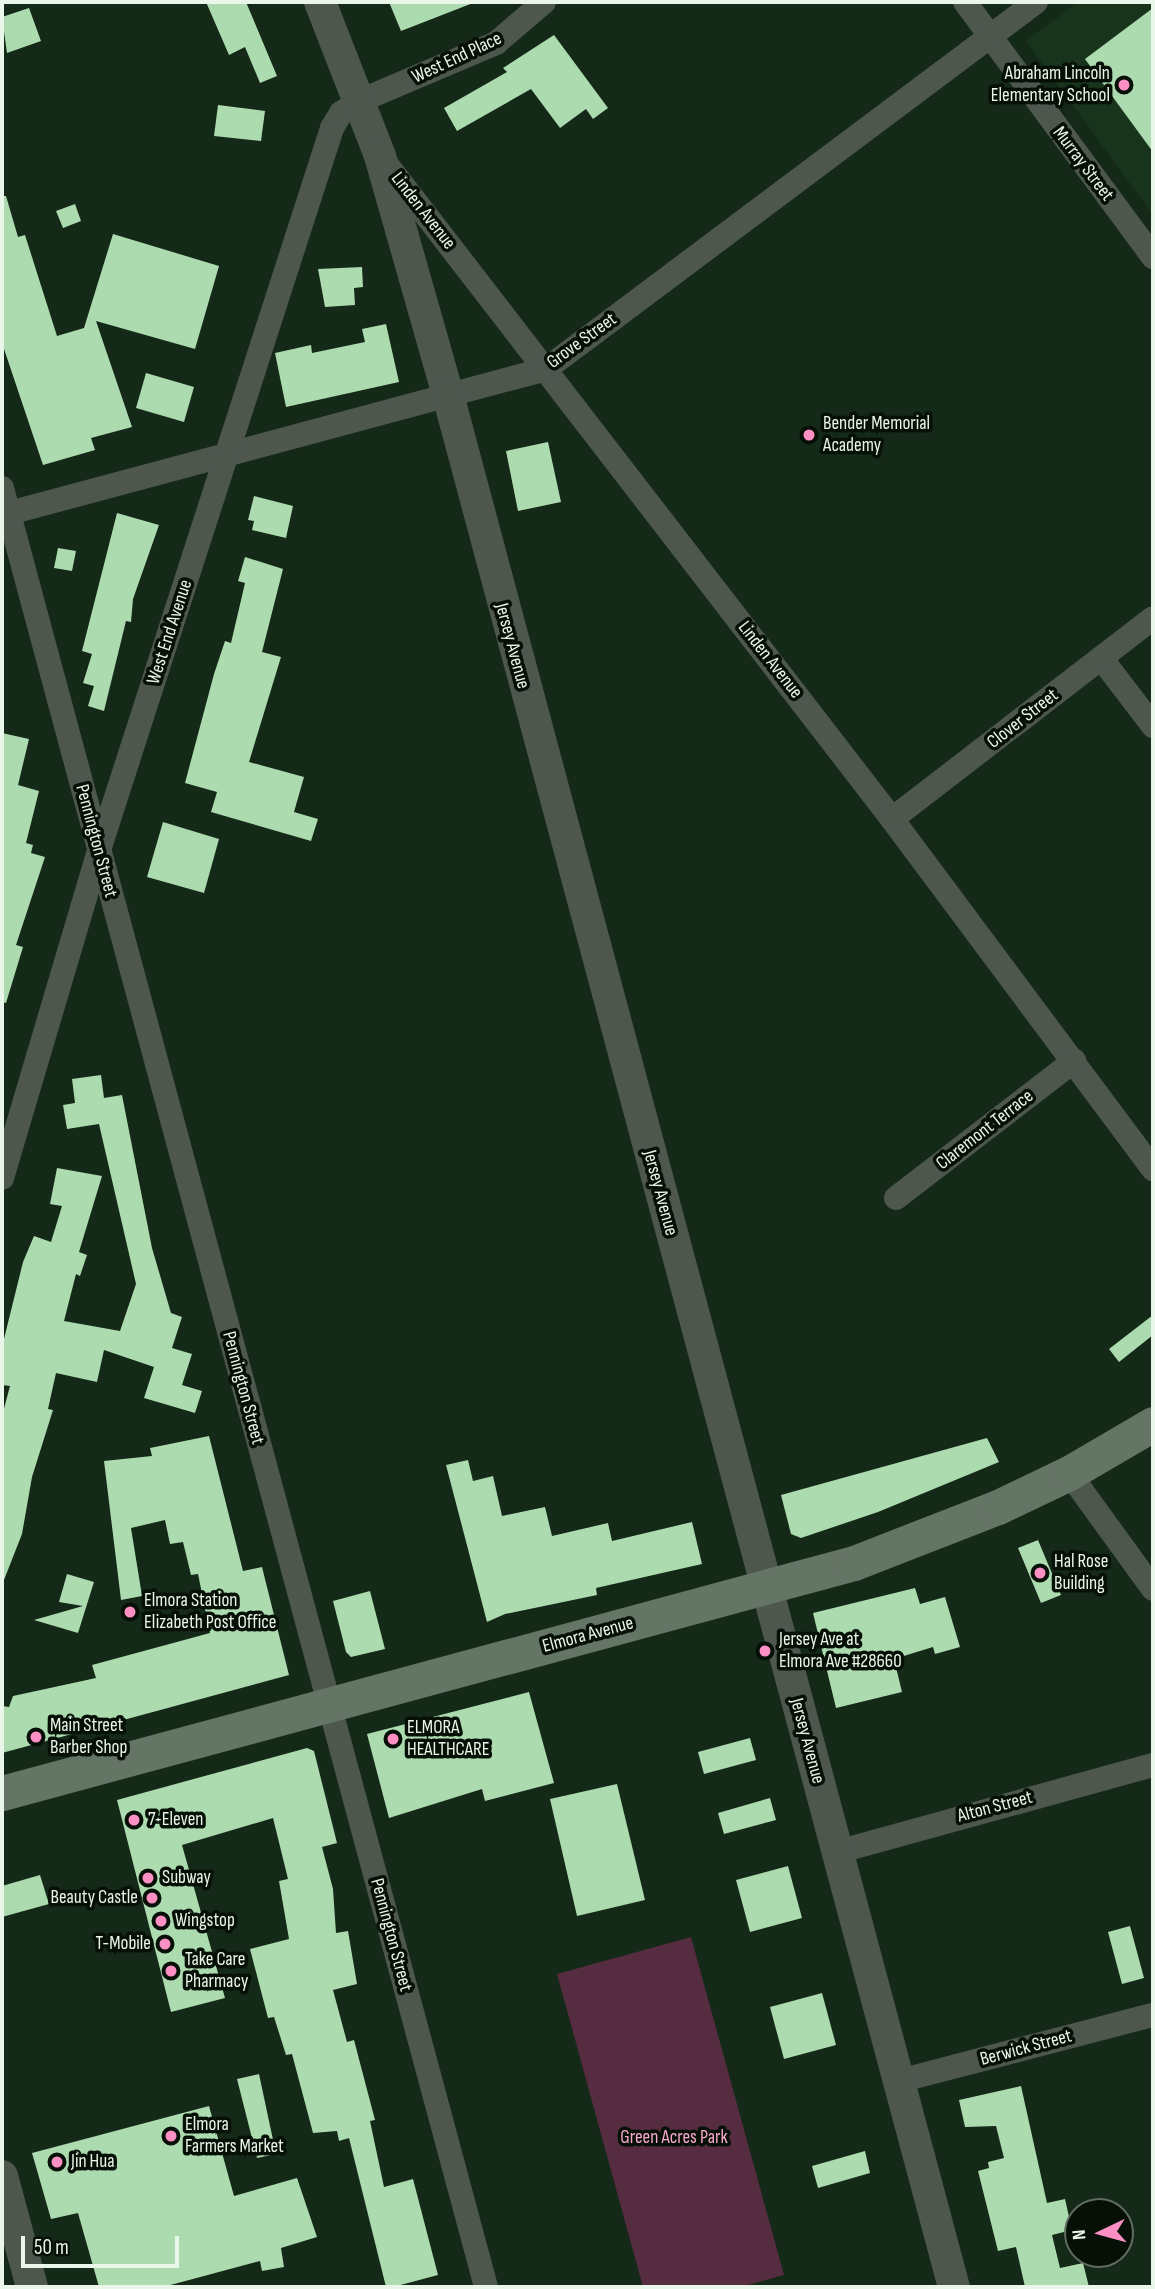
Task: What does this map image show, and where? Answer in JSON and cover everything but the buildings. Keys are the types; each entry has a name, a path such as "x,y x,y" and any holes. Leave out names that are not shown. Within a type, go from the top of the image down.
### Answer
{"main road":[{"name":"Elmora Avenue","path":"2,1793 854,1563 998,1507 1069,1473 1153,1424"}],"street":[{"name":"Jersey Avenue","path":"320,2 362,100 448,395 954,2287"},
{"name":"West End Place","path":"362,100 496,43 544,2"},
{"name":"Murray Street","path":"965,2 987,38 1153,257"},
{"name":"Grove Street","path":"5,514 546,369 1036,2"},
{"name":"West End Avenue","path":"2,1178 99,850 229,454 325,146 341,113 362,100"},
{"name":"Linden Avenue","path":"380,156 892,819 1153,1169"},
{"name":"Pennington Street","path":"2,488 5,514 99,850 486,2287"},
{"name":"Clover Street","path":"892,819 1153,618"},
{"path":"1101,658 1153,726"},
{"name":"Claremont Terrace","path":"896,1198 1074,1061"},
{"path":"1069,1473 1153,1589"},
{"name":"Alton Street","path":"837,1852 1153,1765"},
{"name":"Berwick Street","path":"899,2081 1153,2015"},
{"path":"2,2176 32,2287"}],"shaded area":[{"path":"1078,2 1153,2 1153,215 1026,41"}],"green space":[{"name":"Green Acres Park","path":"691,1937 784,2275 741,2287 643,2287 557,1974"}],"place":[{"name":"Abraham Lincoln Elementary School","path":"1124,85"},
{"name":"Bender Memorial Academy","path":"809,435"},
{"name":"Hal Rose Building","path":"1040,1573"},
{"name":"Elmora Station Elizabeth Post Office","path":"130,1612"},
{"name":"Jersey Ave at Elmora Ave #28660","path":"765,1651"},
{"name":"Main Street Barber Shop","path":"36,1737"},
{"name":"ELMORA HEALTHCARE","path":"393,1739"},
{"name":"7-Eleven","path":"134,1820"},
{"name":"Subway","path":"148,1878"},
{"name":"Beauty Castle","path":"152,1898"},
{"name":"Wingstop","path":"161,1921"},
{"name":"T-Mobile","path":"165,1944"},
{"name":"Take Care Pharmacy","path":"171,1971"},
{"name":"Elmora Farmers Market","path":"171,2136"},
{"name":"Jin Hua","path":"57,2162"}]}
